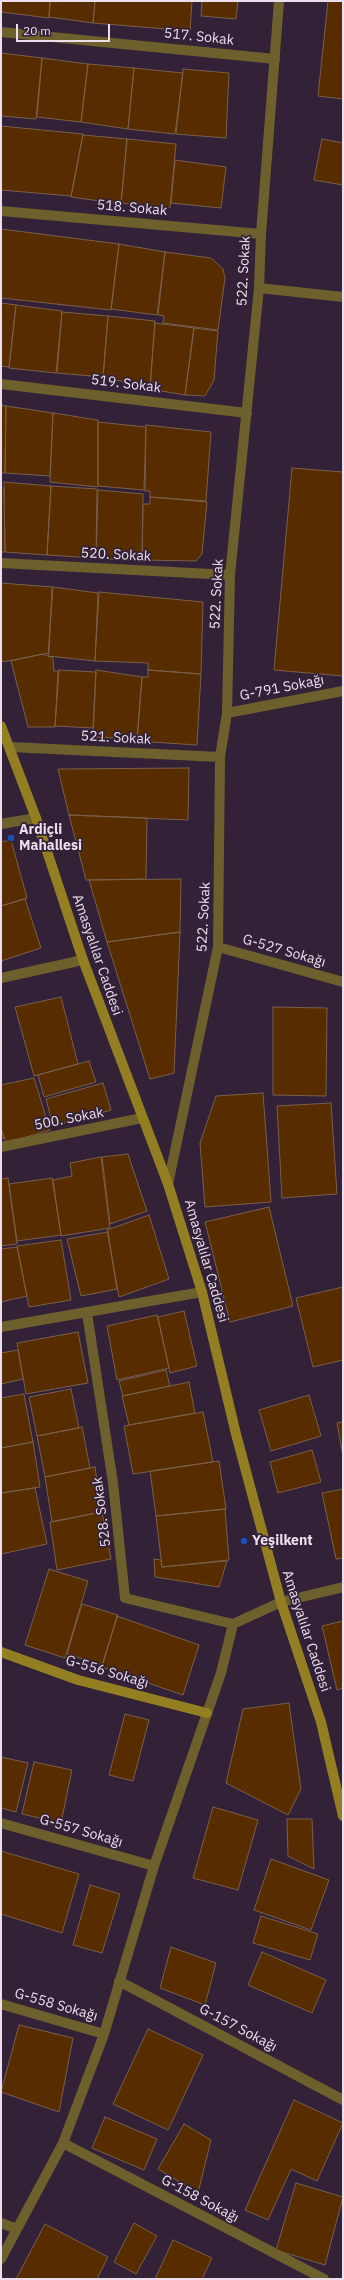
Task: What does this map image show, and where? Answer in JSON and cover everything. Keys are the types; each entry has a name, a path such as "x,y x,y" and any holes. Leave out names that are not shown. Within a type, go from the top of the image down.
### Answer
{"main road":[{"name":"Amasyalılar Caddesi","path":"1,726 36,818 83,960 168,1184 202,1292 236,1434 281,1602 321,1722 343,1816"},
{"name":"G-556 Sokağı","path":"1,1652 78,1680 207,1713"}],"street":[{"name":"522. Sokak","path":"168,1184 218,947 220,757 227,713 230,575 259,288 261,234 279,1"},
{"name":"517. Sokak","path":"1,32 275,59"},
{"name":"518. Sokak","path":"1,211 261,234"},
{"path":"259,288 343,297"},
{"name":"519. Sokak","path":"1,384 247,413"},
{"name":"520. Sokak","path":"1,563 230,575"},
{"name":"G-791 Sokağı","path":"227,713 343,691"},
{"name":"521. Sokak","path":"10,747 220,757"},
{"path":"1,824 36,818"},
{"name":"G-527 Sokağı","path":"218,947 343,982"},
{"path":"1,978 83,960"},
{"name":"500. Sokak","path":"1,1147 142,1118"},
{"path":"1,1327 202,1292"},
{"name":"528. Sokak","path":"87,1313 113,1483 126,1598 233,1624"},
{"path":"1,2259 63,2143 104,2034 154,1866 221,1673 233,1624 281,1602 343,1587"},
{"name":"G-557 Sokağı","path":"1,1823 154,1866"},
{"name":"G-157 Sokağı","path":"119,1981 343,2100"},
{"name":"G-558 Sokağı","path":"1,2004 104,2034"},
{"name":"G-158 Sokağı","path":"63,2143 324,2279"},
{"path":"1,2223 17,2228"}],"building":[{"path":"1,1 50,1 49,18 1,12"},
{"path":"50,1 95,1 93,23 49,17"},
{"path":"95,1 192,1 190,31 93,23"},
{"path":"202,1 238,1 236,19 201,16"},
{"path":"328,1 343,1 343,99 318,96"},
{"path":"1,53 42,58 36,119 1,116"},
{"path":"42,58 88,64 81,122 37,117"},
{"path":"88,64 134,68 128,129 81,122"},
{"path":"134,68 183,73 175,134 128,129"},
{"path":"183,69 229,73 226,138 176,134"},
{"path":"1,126 83,134 71,196 1,190"},
{"path":"83,135 127,139 121,204 71,197"},
{"path":"127,139 176,144 170,208 121,203"},
{"path":"322,139 343,143 343,185 314,180"},
{"path":"175,160 226,167 221,208 171,203"},
{"path":"1,229 119,244 111,310 1,298"},
{"path":"119,244 165,252 157,315 111,309"},
{"path":"165,252 211,258 223,269 225,278 218,330 163,323 164,316 158,315"},
{"path":"1,303 16,305 9,367 1,366"},
{"path":"16,305 62,311 56,373 9,368"},
{"path":"62,312 108,316 103,377 57,373"},
{"path":"108,316 155,321 150,386 103,378"},
{"path":"155,323 194,328 185,395 150,389"},
{"path":"194,328 218,331 214,380 205,396 185,395"},
{"path":"1,405 6,406 5,473 1,473"},
{"path":"6,406 53,413 50,476 5,473"},
{"path":"53,413 98,420 98,487 50,482"},
{"path":"98,422 146,427 144,490 98,486"},
{"path":"146,425 211,432 206,501 150,497 150,491 145,491"},
{"path":"292,468 343,472 343,676 274,670"},
{"path":"4,482 51,486 47,555 5,552"},
{"path":"51,486 97,489 96,558 47,555"},
{"path":"1,488 4,488 5,552 1,552"},
{"path":"98,490 143,494 142,561 96,558"},
{"path":"150,497 207,502 202,554 196,561 142,560 143,504 150,504"},
{"path":"1,583 52,587 49,653 3,662 1,658"},
{"path":"53,587 98,593 95,661 48,656"},
{"path":"99,592 203,602 201,674 148,670 148,663 95,661"},
{"path":"42,654 53,658 54,671 58,671 55,727 28,727 11,661"},
{"path":"59,670 96,672 93,728 55,726"},
{"path":"96,670 142,677 137,739 93,737"},
{"path":"148,670 201,674 197,745 137,741 142,677 148,677"},
{"path":"189,768 188,820 69,815 58,769"},
{"path":"69,815 147,818 146,879 86,880"},
{"path":"11,840 27,898 1,906 1,842"},
{"path":"181,879 180,932 107,942 89,880"},
{"path":"25,899 41,948 1,961 1,906"},
{"path":"180,932 174,1073 150,1079 107,942"},
{"path":"61,997 78,1064 34,1076 15,1007"},
{"path":"273,1007 327,1008 326,1096 273,1095"},
{"path":"89,1061 96,1082 44,1097 38,1075"},
{"path":"34,1078 50,1130 6,1143 1,1128 1,1085"},
{"path":"103,1083 111,1110 53,1126 46,1099"},
{"path":"263,1093 271,1202 205,1207 200,1143 216,1096"},
{"path":"331,1103 337,1194 282,1198 277,1106"},
{"path":"1,1128 4,1138 1,1139"},
{"path":"128,1154 147,1211 110,1224 102,1157"},
{"path":"101,1157 110,1228 61,1236 53,1180 72,1176 70,1163"},
{"path":"8,1178 17,1244 1,1246 1,1179"},
{"path":"52,1178 61,1235 17,1241 9,1184"},
{"path":"269,1207 293,1306 230,1322 205,1222"},
{"path":"149,1215 169,1279 119,1297 107,1230"},
{"path":"108,1232 117,1289 81,1296 67,1239"},
{"path":"61,1240 71,1300 29,1307 17,1246"},
{"path":"17,1247 27,1296 1,1302 1,1249"},
{"path":"343,1287 343,1360 313,1367 296,1298"},
{"path":"184,1311 197,1366 170,1373 158,1317"},
{"path":"157,1315 169,1368 117,1380 107,1326"},
{"path":"78,1332 88,1383 26,1394 17,1343"},
{"path":"18,1350 23,1379 1,1384 1,1353"},
{"path":"166,1370 170,1386 123,1396 119,1381"},
{"path":"189,1382 195,1413 129,1425 122,1396"},
{"path":"71,1389 79,1428 37,1436 29,1397"},
{"path":"24,1394 33,1442 1,1448 1,1398"},
{"path":"309,1395 321,1436 271,1451 259,1410"},
{"path":"203,1412 213,1462 133,1474 124,1426"},
{"path":"343,1422 343,1456 337,1423"},
{"path":"82,1427 90,1468 45,1477 37,1436"},
{"path":"33,1442 40,1487 1,1493 1,1448"},
{"path":"312,1450 321,1482 278,1493 270,1462"},
{"path":"219,1461 226,1509 156,1516 150,1471"},
{"path":"95,1467 101,1512 52,1522 45,1477"},
{"path":"35,1488 47,1544 1,1554 1,1493"},
{"path":"343,1489 343,1558 336,1559 322,1493"},
{"path":"225,1509 229,1560 162,1567 156,1516"},
{"path":"102,1512 111,1559 57,1570 50,1522"},
{"path":"154,1559 161,1560 162,1567 227,1561 219,1587 155,1577"},
{"path":"49,1569 88,1581 65,1658 25,1645"},
{"path":"82,1604 118,1615 102,1665 67,1654"},
{"path":"117,1616 199,1645 183,1695 102,1667"},
{"path":"343,1621 343,1688 337,1690 322,1626"},
{"path":"289,1703 301,1789 288,1815 226,1783 243,1709"},
{"path":"125,1714 149,1720 133,1781 109,1775"},
{"path":"1,1757 28,1763 16,1812 1,1808"},
{"path":"34,1762 72,1770 61,1823 22,1814"},
{"path":"213,1807 258,1820 238,1890 193,1878"},
{"path":"287,1819 312,1819 314,1869 288,1856"},
{"path":"1,1851 79,1874 62,1933 1,1914"},
{"path":"271,1859 329,1880 311,1930 254,1910"},
{"path":"90,1885 120,1894 102,1953 73,1945"},
{"path":"261,1916 318,1934 310,1960 253,1943"},
{"path":"171,1947 216,1963 205,2005 160,1988"},
{"path":"262,1952 326,1980 312,2013 248,1985"},
{"path":"19,2025 73,2038 59,2112 1,2092"},
{"path":"148,2029 203,2055 168,2130 113,2104"},
{"path":"294,2100 343,2123 317,2181 291,2169 268,2220 245,2210"},
{"path":"105,2117 157,2139 144,2170 92,2148"},
{"path":"184,2124 211,2140 198,2193 158,2169"},
{"path":"296,2183 343,2197 325,2265 276,2250"},
{"path":"134,2223 157,2236 136,2274 114,2262"},
{"path":"45,2224 108,2257 97,2279 16,2279"},
{"path":"173,2240 212,2258 202,2279 155,2279"}],"place":[{"name":"Ardiçli Mahallesi","path":"11,838"},
{"name":"Yeşilkent","path":"244,1541"}]}
